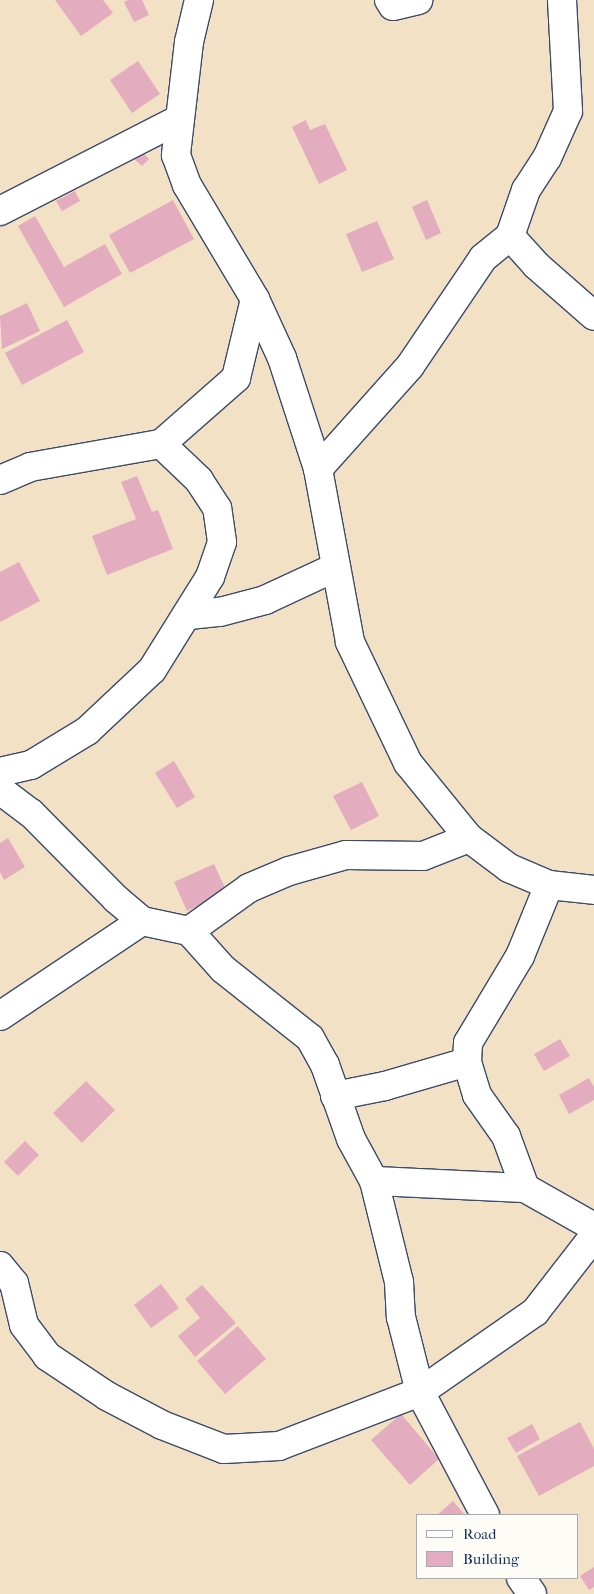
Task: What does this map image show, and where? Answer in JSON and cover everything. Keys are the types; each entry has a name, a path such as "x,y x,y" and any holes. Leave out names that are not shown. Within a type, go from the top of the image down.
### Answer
{"street":[{"path":"199,0 189,42 178,120 176,155 187,185 255,299 282,358 318,469 350,642 408,762 469,838 509,868 549,885 594,890"},
{"path":"389,0 394,6 418,0"},
{"path":"318,469 410,366 483,258 510,236 526,190 548,158 568,111 562,0"},
{"path":"0,211 178,120"},
{"path":"510,236 536,265 594,316"},
{"path":"0,480 30,467 161,444 236,378 255,299"},
{"path":"0,772 30,765 87,731 152,670 189,615 210,577 222,542 217,508 199,480 161,444"},
{"path":"189,615 220,612 265,600 336,567"},
{"path":"0,790 31,813 116,899 142,921 190,932 223,969 310,1038 325,1065 351,1140 374,1181 399,1282 401,1317 420,1392 484,1514"},
{"path":"190,932 248,888 288,871 346,855 423,856 469,838"},
{"path":"525,1188 506,1136 477,1095 467,1062 468,1043 520,956 549,885"},
{"path":"0,1016 142,921"},
{"path":"335,1096 385,1086 467,1062"},
{"path":"374,1181 525,1188 594,1227"},
{"path":"0,1266 14,1283 24,1325 47,1356 107,1396 162,1425 224,1450 279,1446 420,1392 535,1312 594,1236"},
{"path":"522,1579 532,1594"}],"building":[{"path":"55,0 103,0 113,13 81,36"},
{"path":"128,0 142,0 149,15 134,22 124,2"},
{"path":"138,61 160,94 132,113 110,80"},
{"path":"306,120 310,130 325,124 347,170 319,184 292,127"},
{"path":"141,151 149,159 142,166 133,158"},
{"path":"75,191 80,201 62,211 56,201"},
{"path":"173,200 194,239 130,273 109,235"},
{"path":"427,200 441,233 426,240 412,207"},
{"path":"35,216 64,267 105,244 122,274 64,307 18,226"},
{"path":"377,221 394,259 362,272 346,234"},
{"path":"27,303 40,331 2,349 0,316"},
{"path":"67,320 84,352 22,385 5,353"},
{"path":"137,476 152,512 158,510 173,549 107,575 92,536 136,519 121,482"},
{"path":"19,562 40,601 0,622 0,572"},
{"path":"174,761 195,797 177,808 155,773"},
{"path":"362,782 379,816 351,830 333,796"},
{"path":"8,838 25,867 4,880 0,872 0,843"},
{"path":"214,864 227,892 187,911 174,882"},
{"path":"560,1039 570,1056 544,1071 534,1054"},
{"path":"589,1078 594,1087 594,1100 569,1114 559,1095"},
{"path":"86,1081 115,1110 82,1143 53,1113"},
{"path":"25,1141 39,1155 18,1176 4,1162"},
{"path":"161,1284 179,1308 151,1328 134,1305"},
{"path":"202,1285 236,1323 195,1357 178,1336 200,1318 185,1299"},
{"path":"238,1326 266,1359 225,1394 197,1361"},
{"path":"401,1414 439,1459 410,1485 371,1440"},
{"path":"580,1422 594,1449 594,1466 539,1496 517,1456"},
{"path":"532,1424 540,1439 516,1453 507,1438"},
{"path":"453,1501 464,1514 438,1514"},
{"path":"594,1567 594,1587 589,1590 580,1576"}]}
